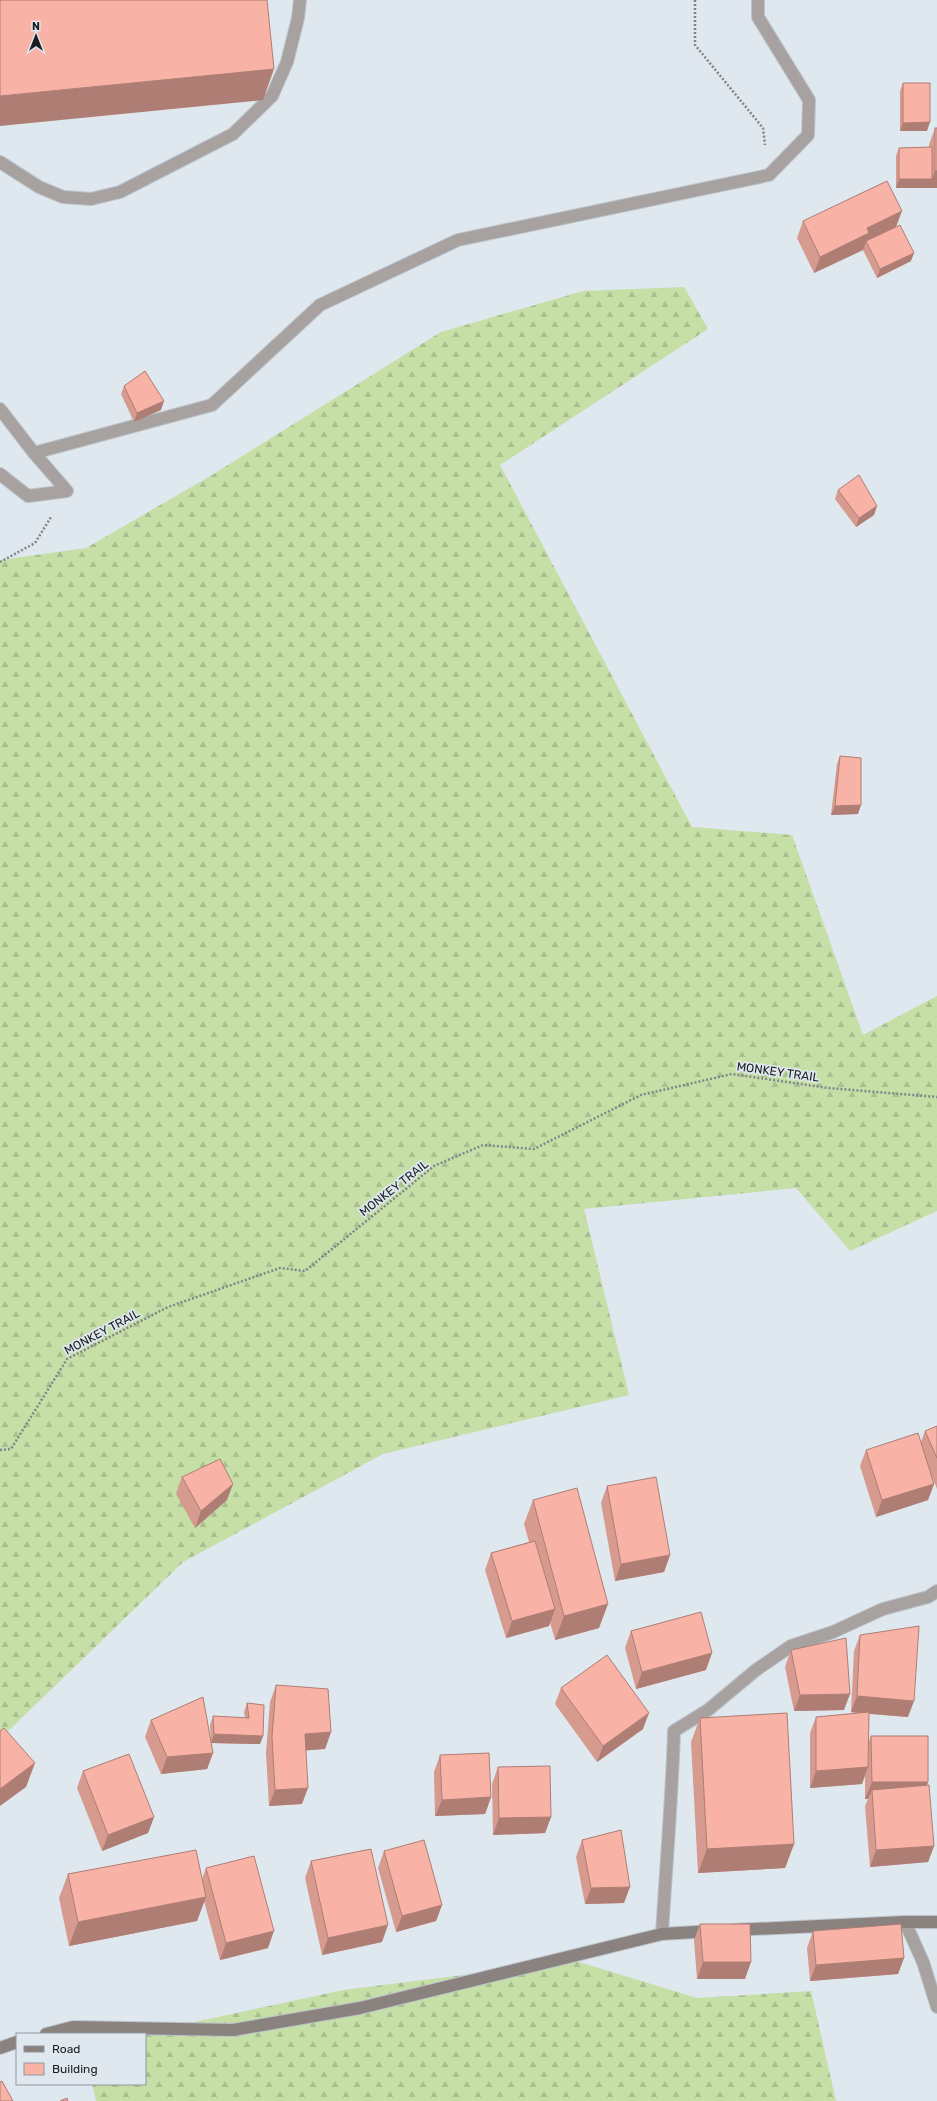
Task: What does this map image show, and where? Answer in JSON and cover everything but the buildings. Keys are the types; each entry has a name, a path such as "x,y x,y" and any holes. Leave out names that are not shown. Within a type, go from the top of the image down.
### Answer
{"main road":[{"path":"50,2033 73,2027 233,2030 360,2008 662,1934 905,1922 937,1922"},
{"path":"0,2048 16,2042"}],"street":[{"path":"0,162 39,188 63,197 91,199 120,192 233,134 272,96 287,62 298,18 300,0"},
{"path":"34,453 212,405 320,305 458,240 769,175 808,135 809,100 758,17 758,0"},
{"path":"0,409 34,453 67,491 28,496 0,474"},
{"path":"662,1934 668,1830 672,1806 674,1731 708,1710 756,1670 791,1646 833,1632 884,1609 928,1597 937,1591"},
{"path":"905,1922 923,1962 937,2007"}],"path":[{"path":"695,0 695,45 763,128 769,175"},
{"path":"0,562 35,543 64,491"},
{"name":"MONKEY TRAIL","path":"0,1450 11,1449 67,1359 168,1308 280,1268 305,1271 434,1166 483,1145 534,1150 641,1095 732,1074 828,1088 937,1097"}],"green space":[{"path":"684,287 708,329 500,465 692,827 792,835 863,1035 937,996 937,1211 850,1251 796,1188 584,1209 629,1395 383,1454 183,1562 0,1739 0,560 86,548 207,478 441,332 583,291"},
{"path":"576,1961 697,1998 811,1991 836,2101 96,2101 92,2085 146,2085 146,2033 144,2033 343,1990"}]}
